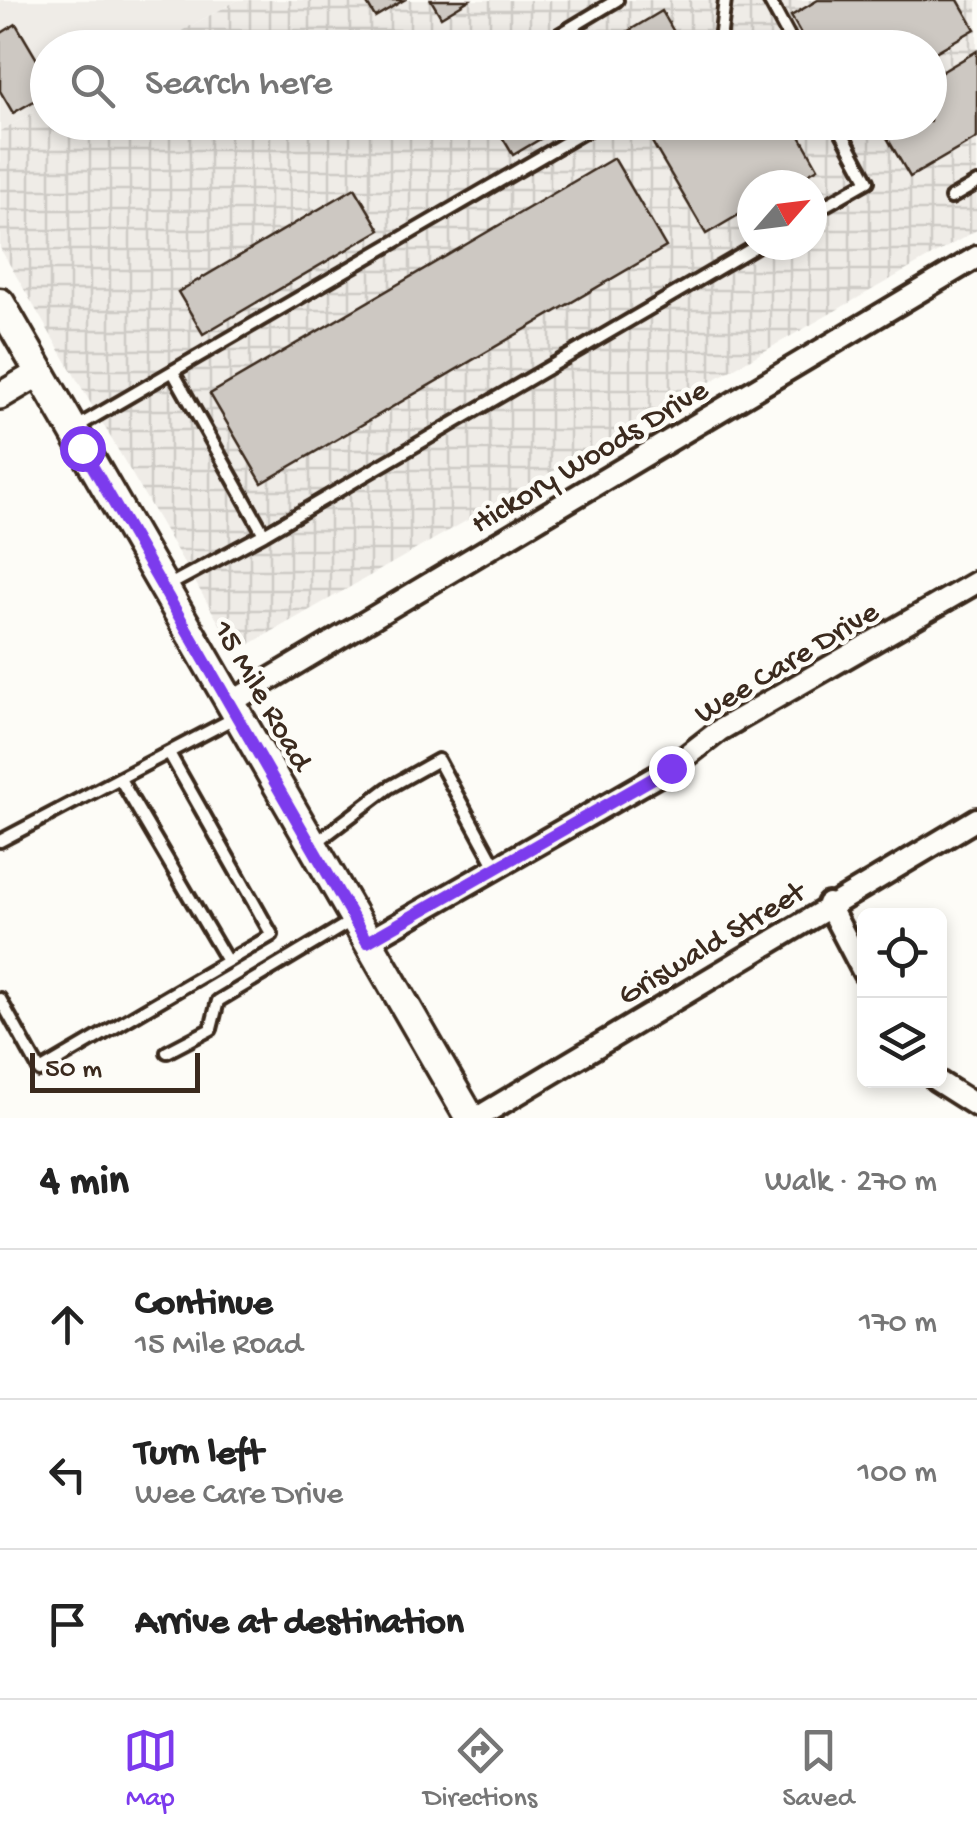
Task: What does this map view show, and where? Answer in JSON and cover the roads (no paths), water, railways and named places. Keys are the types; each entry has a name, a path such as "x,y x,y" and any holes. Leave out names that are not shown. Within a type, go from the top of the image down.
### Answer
{"main road":[{"name":"15 Mile Road","path":"0,304 360,931 473,1118"}],"street":[{"name":"Hickory Woods Drive","path":"234,710 977,257"},
{"path":"0,396 39,373"},
{"name":"Wee Care Drive","path":"360,931 496,868 671,768 720,730 977,582"},
{"name":"Griswald Street","path":"473,1118 977,818"},
{"path":"828,904 857,960"},
{"path":"947,1087 977,1106"}],"lane":[{"path":"566,30 617,0"},
{"path":"721,30 725,0"},
{"path":"769,0 785,30"},
{"path":"72,430 570,140"},
{"path":"827,205 868,181 846,140"},
{"path":"952,198 977,183"},
{"path":"163,588 264,534 737,257"},
{"path":"173,372 264,534"},
{"path":"0,841 169,753 234,710"},
{"path":"0,999 40,1071 272,935 169,753"},
{"path":"312,846 388,788 438,760 496,868"},
{"path":"120,779 227,962"},
{"path":"167,1052 211,1029 218,1001 360,931"}]}
